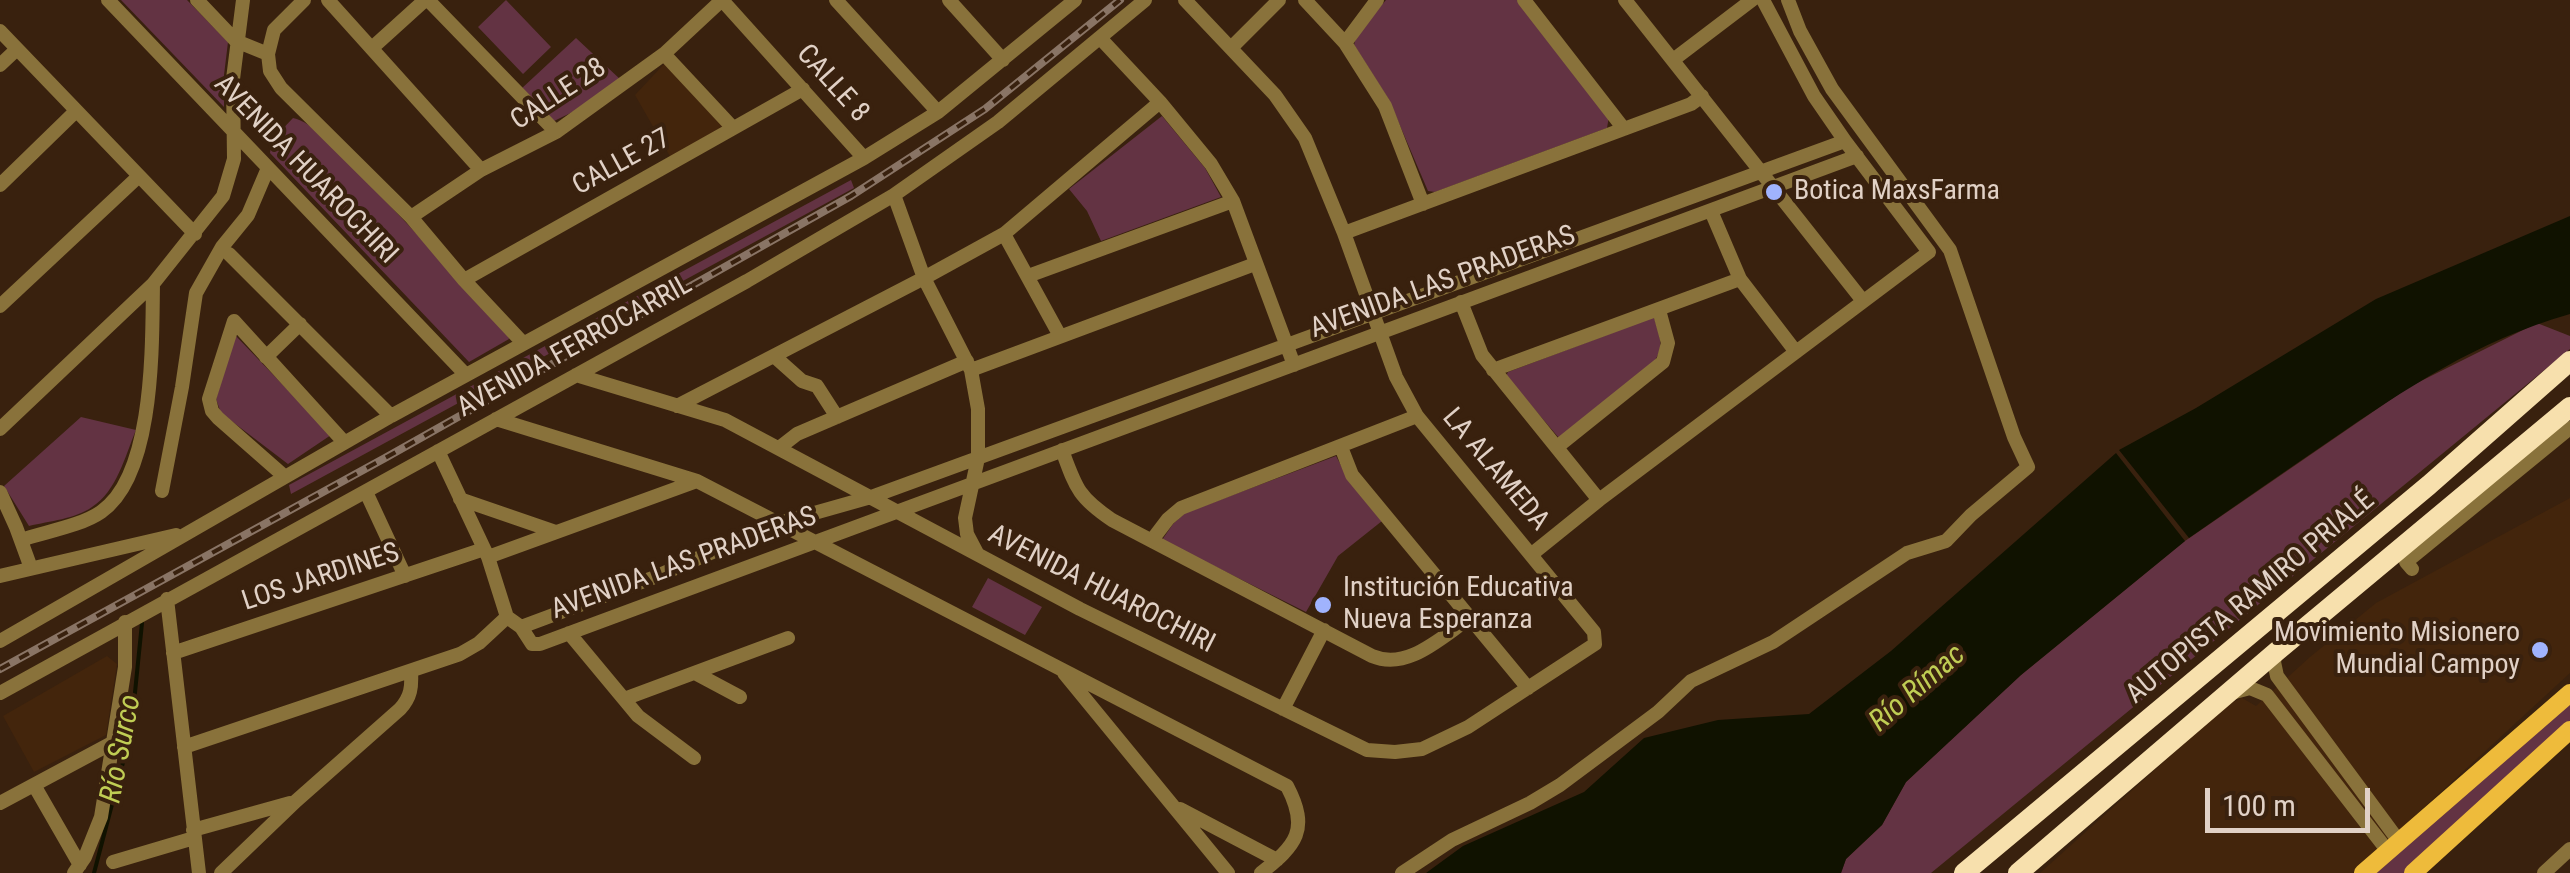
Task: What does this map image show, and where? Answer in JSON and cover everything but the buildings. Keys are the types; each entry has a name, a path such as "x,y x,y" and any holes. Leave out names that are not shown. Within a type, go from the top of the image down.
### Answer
{"highway":[{"name":"AUTOPISTA RAMIRO PRIALÉ","path":"1964,873 2429,486 2570,361"},
{"name":"AUTOPISTA RAMIRO PRIALÉ","path":"2018,873 2570,406"}],"main road":[{"path":"2363,873 2570,693"},
{"path":"2413,873 2570,730"}],"street":[{"name":"AVENIDA HUAROCHIRI","path":"108,0 466,375"},
{"name":"AVENIDA HUAROCHIRI","path":"197,0 236,41 268,54 270,71 282,88 411,218 524,343"},
{"path":"0,429 153,284 223,196 234,159 236,41 243,0"},
{"path":"328,0 481,170"},
{"path":"372,48 426,0 556,132"},
{"name":"CALLE 28","path":"411,218 481,170 556,132 664,54 722,0"},
{"name":"CALLE 8","path":"722,0 864,158"},
{"path":"836,0 938,112"},
{"path":"950,0 1003,60"},
{"name":"AVENIDA FERROCARRIL","path":"0,641 344,442 864,158 938,112 1075,0"},
{"name":"AVENIDA FERROCARRIL","path":"0,693 747,281 894,195 998,122 1146,0"},
{"name":"LA ALAMEDA","path":"1185,0 1275,96 1305,138 1396,376 1418,416 1594,632 1595,644"},
{"path":"1231,48 1279,0"},
{"path":"1305,0 1345,43 1386,106 1423,204"},
{"path":"1345,43 1378,0"},
{"path":"1524,0 1624,129"},
{"path":"1626,0 1863,302"},
{"path":"1673,60 1752,0"},
{"path":"1532,554 1929,252 1814,96 1763,0"},
{"path":"1402,873 1452,840 1560,785 1658,712 1691,681 1773,642 1906,554 1946,541 2028,467 2014,437 1950,250 1832,89 1788,0"},
{"path":"268,54 274,30 298,5"},
{"path":"0,31 195,234"},
{"path":"1101,39 1211,164 1233,201 1294,366"},
{"path":"0,65 17,49"},
{"path":"664,54 733,128"},
{"name":"CALLE 27","path":"464,280 803,89"},
{"path":"1344,234 1691,104 1702,96"},
{"path":"677,406 1004,234 1160,102"},
{"path":"0,185 76,111"},
{"name":"AVENIDA LAS PRADERAS","path":"1846,142 871,497 779,523 654,578 521,627 535,645 1857,156"},
{"path":"162,492 196,293 222,247 248,215 268,168"},
{"path":"0,306 139,176"},
{"path":"894,195 924,278 969,366 978,409 978,458 965,526 980,557"},
{"path":"1028,276 1233,201"},
{"path":"1710,211 1740,279 1796,352"},
{"path":"1004,234 1060,336"},
{"path":"229,254 391,416"},
{"path":"779,448 797,434 969,366 1255,264"},
{"path":"1493,370 1740,279"},
{"path":"21,540 92,517 108,507 122,488 143,433 152,363 153,284"},
{"path":"1461,302 1482,354 1493,370 1599,500"},
{"path":"1557,447 1662,362 1668,343 1659,310"},
{"path":"284,476 218,418 208,399 234,321 344,442"},
{"path":"266,357 300,324"},
{"path":"774,356 802,381 817,386 838,417"},
{"name":"AVENIDA HUAROCHIRI","path":"576,374 725,420 1080,609 1367,750 1422,749 1468,727 1595,644"},
{"path":"1152,540 1181,508 1418,416"},
{"path":"496,418 697,480 1287,786 1299,817 1298,831 1293,844 1261,873"},
{"path":"2412,569 2406,562 2568,435"},
{"path":"1341,447 1352,475 1528,688"},
{"path":"1062,450 1076,488 1090,505 1112,520 1372,656 1391,662 1405,660 1470,618"},
{"path":"438,451 486,553 507,617 521,627"},
{"name":"LOS JARDINES","path":"173,653 405,576 557,532 697,480"},
{"path":"0,492 31,568"},
{"path":"366,492 405,576"},
{"path":"460,499 557,532"},
{"path":"0,576 187,533"},
{"path":"167,599 199,873"},
{"path":"184,747 460,654 479,643 507,617"},
{"path":"77,869 101,817 125,668 125,622"},
{"path":"1283,709 1324,630"},
{"path":"569,633 638,716 694,758"},
{"path":"624,699 788,638"},
{"path":"2276,652 2277,676 2393,845"},
{"path":"1061,668 1228,873"},
{"path":"222,873 405,703 412,685 411,672"},
{"path":"695,673 740,697"},
{"path":"2225,696 2250,688 2268,694 2393,845"},
{"path":"0,803 112,743"},
{"path":"34,785 77,869"},
{"path":"113,862 296,801"},
{"path":"1172,805 1277,860"},
{"path":"2544,873 2570,849"}],"shaded area":[{"path":"121,0 187,0 228,42 224,107"},
{"path":"506,0 551,47 523,74 478,27"},
{"path":"1386,0 1517,0 1609,116 1607,128 1435,192 1428,191 1389,100 1354,45 1357,34"},
{"path":"576,38 621,80 583,107 554,121 521,89"},
{"path":"665,63 723,126 671,158 635,95"},
{"path":"1162,116 1205,168 1221,197 1101,241 1087,211 1069,189"},
{"path":"293,118 315,130 368,183 509,339 469,362 270,153 272,140"},
{"path":"851,180 854,188 291,494 289,485"},
{"path":"1654,317 1660,348 1651,366 1559,438 1506,376 1508,372"},
{"path":"2537,323 2570,336 2570,349 1931,873 1841,873 1846,859 1882,825 1906,782 2021,675 2185,541 2409,387"},
{"path":"235,335 331,435 288,464 221,413 216,399"},
{"path":"81,417 136,430 119,472 108,492 85,511 29,526 4,486"},
{"path":"1336,456 1350,482 1382,521 1338,556 1306,612 1162,540 1185,513"},
{"path":"2570,498 2570,673 2353,873 2040,873 2228,704 2242,698 2256,706 2376,603"},
{"path":"988,578 1042,607 1025,635 972,607"},
{"path":"107,656 117,664 106,735 34,772 3,716"},
{"path":"2570,700 2570,724 2404,873 2376,873"}],"water":[{"path":"2570,216 2570,314 2504,338 2443,368 2189,538 2119,450 2376,299"},
{"name":"Río Rímac","path":"2116,453 2185,541 2021,675 1906,782 1882,825 1846,859 1841,873 1426,873 1463,846 1584,792 1644,738 1718,720 1809,714 1891,651"}],"waterway":[{"name":"Río Surco","path":"94,873 131,732 142,623"}],"railway":[{"path":"0,669 851,196 985,109 1120,0"}],"place":[{"name":"Botica MaxsFarma","path":"1774,192"},
{"name":"Institución Educativa Nueva Esperanza","path":"1323,605"},
{"name":"Movimiento Misionero Mundial Campoy","path":"2540,650"}]}
